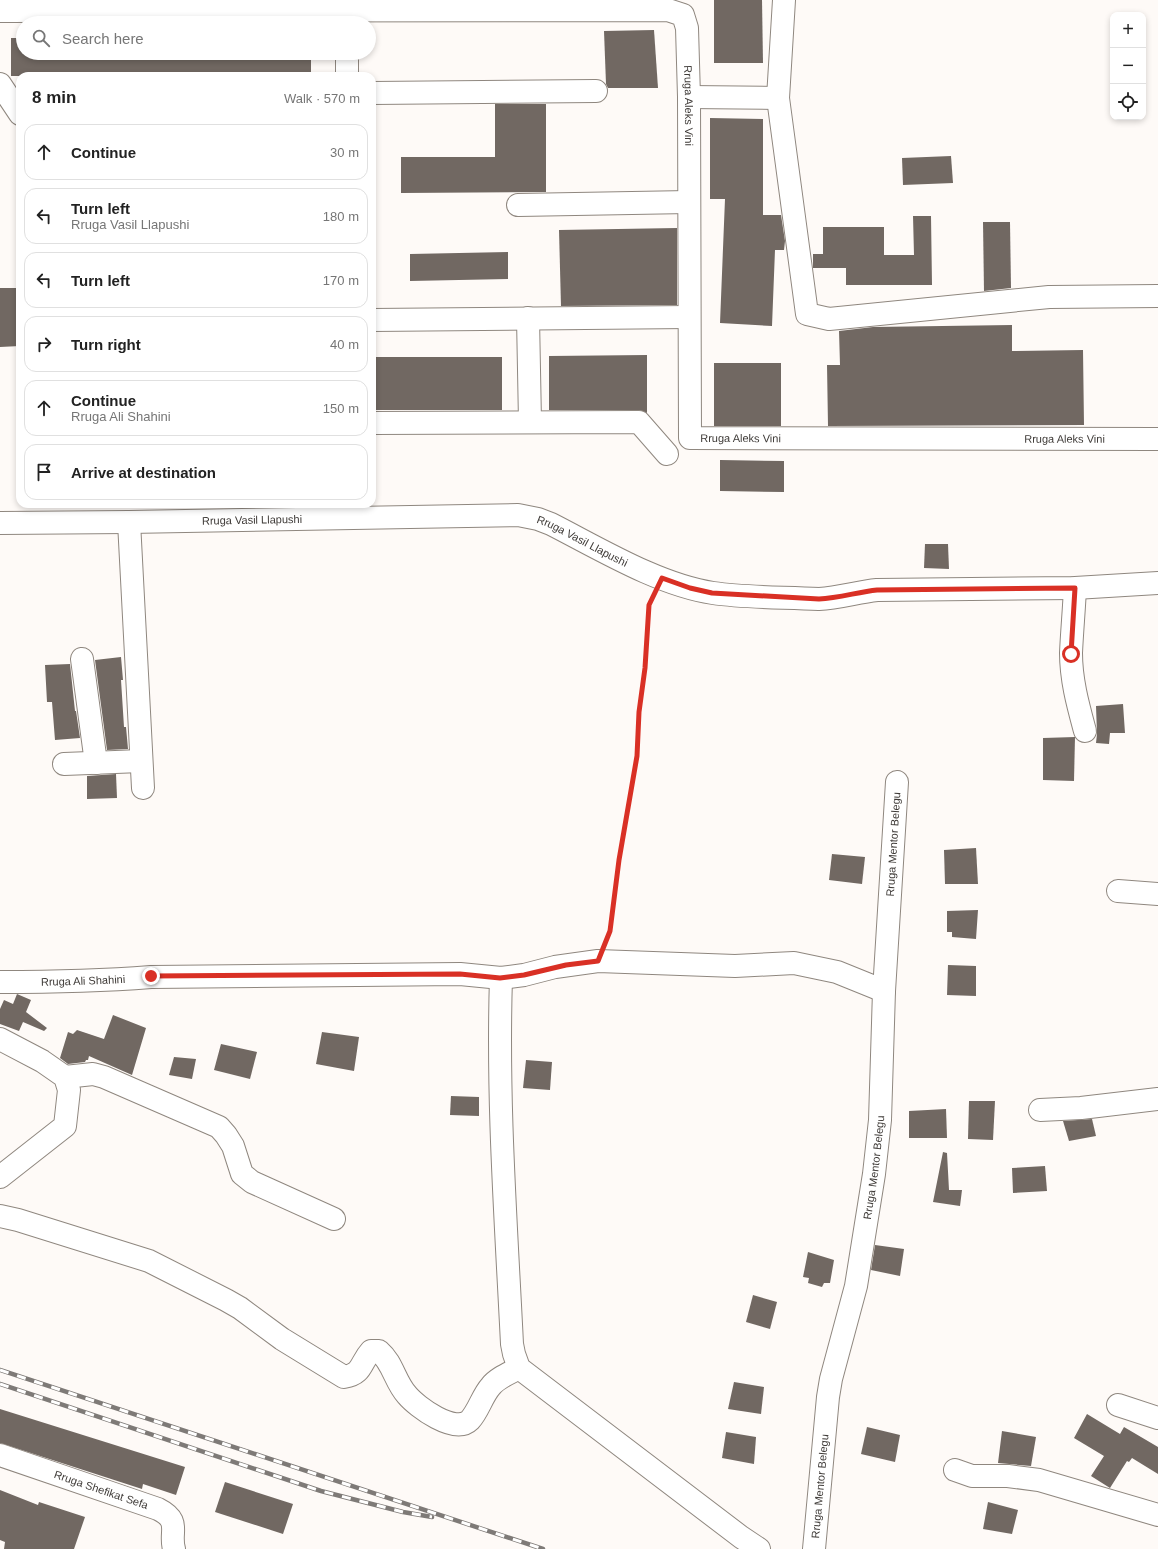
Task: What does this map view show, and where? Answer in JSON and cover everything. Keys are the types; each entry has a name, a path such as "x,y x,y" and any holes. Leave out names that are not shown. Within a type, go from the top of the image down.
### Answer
{"street":[{"path":"784,0 778,98 807,314 829,319 1049,298 1158,296"},
{"name":"Rruga Aleks Vini","path":"0,11 668,10 683,15 687,28 689,97 690,438 1158,439"},
{"path":"347,60 347,72"},
{"path":"0,84 16,103"},
{"path":"376,93 596,91"},
{"path":"689,97 778,98"},
{"path":"518,205 689,202"},
{"path":"376,320 689,317"},
{"path":"528,318 530,422"},
{"path":"376,423 639,422 667,454"},
{"name":"Rruga Vasil Llapushi","path":"0,523 518,515 538,519 551,524 631,565 662,578 690,588 712,593 819,599 834,598 877,590 1075,588 1158,583"},
{"path":"129,522 143,788"},
{"path":"1075,588 1071,654 1076,699 1085,731"},
{"path":"82,659 96,763"},
{"path":"64,764 141,761"},
{"name":"Rruga Mentor Belegu","path":"814,1549 828,1397 831,1380 856,1286 874,1174 880,1120 884,991 897,782"},
{"path":"1118,891 1158,894"},
{"name":"Rruga Ali Shahini","path":"0,982 61,982 151,976 460,974 500,978 524,975 566,965 598,961 735,966 794,963 837,972 884,991"},
{"path":"500,978 500,1075 504,1189 512,1344 519,1368 741,1537 759,1549"},
{"path":"0,1039 42,1061 65,1077 69,1090 65,1126 0,1177"},
{"path":"65,1077 93,1074 104,1076 219,1127 233,1146 242,1174 252,1182 334,1219"},
{"path":"1040,1110 1081,1108 1158,1099"},
{"path":"0,1216 18,1220 149,1261 240,1308 282,1339 344,1376 353,1375 358,1372 371,1351 379,1351 388,1360 407,1395 434,1416 449,1423 460,1425 470,1420 491,1386 519,1368"},
{"path":"1118,1405 1158,1418"},
{"name":"Rruga Shefikat Sefa","path":"0,1455 166,1513 174,1529 172,1545 174,1549"},
{"path":"955,1470 972,1476 1008,1476 1039,1480 1158,1515"}],"path":[{"path":"598,961 610,931 619,860 637,756 639,712 645,668 649,605 662,578"}],"building":[{"path":"714,0 762,0 763,63 714,63"},
{"path":"654,30 658,88 608,88 606,84 604,31"},
{"path":"11,38 16,38 16,60 311,60 311,72 16,72 16,76 11,76"},
{"path":"495,104 546,104 546,192 401,193 401,157 495,157"},
{"path":"710,118 763,119 763,215 781,215 785,241 784,250 775,250 772,326 720,323 725,199 710,199"},
{"path":"951,156 953,183 903,185 902,158"},
{"path":"913,216 931,216 932,285 846,285 846,268 813,268 813,254 823,254 823,227 884,227 884,255 914,255"},
{"path":"983,222 1010,222 1011,288 984,291"},
{"path":"677,228 677,305 561,306 559,230"},
{"path":"508,252 508,279 410,281 410,254"},
{"path":"0,288 16,288 16,346 0,347"},
{"path":"1012,325 1012,351 1083,350 1084,425 828,426 827,365 840,365 839,331 873,327"},
{"path":"647,355 647,413 639,410 549,410 549,356"},
{"path":"376,357 502,357 502,410 376,410"},
{"path":"714,363 781,363 781,426 714,426"},
{"path":"720,460 784,461 784,492 720,491"},
{"path":"925,544 948,544 949,569 924,568"},
{"path":"121,657 124,727 126,727 128,749 107,750 95,660"},
{"path":"70,664 75,711 80,738 55,740 52,702 47,702 45,665"},
{"path":"1123,704 1125,733 1110,733 1109,744 1096,743 1096,706"},
{"path":"1075,737 1074,781 1043,780 1043,738"},
{"path":"116,774 117,798 87,799 87,776"},
{"path":"976,848 978,884 945,884 944,850"},
{"path":"832,854 865,857 862,884 829,880"},
{"path":"978,910 976,939 952,937 952,932 947,932 947,911"},
{"path":"948,965 976,966 976,996 947,995"},
{"path":"17,994 31,1000 26,1012 47,1028 44,1031 23,1022 19,1031 0,1024 0,1009 4,1000 13,1004"},
{"path":"113,1015 146,1028 132,1075 89,1056 88,1060 85,1062 68,1064 60,1058 68,1032 73,1034 77,1030 104,1039"},
{"path":"322,1032 359,1037 354,1071 316,1064"},
{"path":"221,1044 257,1052 250,1079 214,1070"},
{"path":"174,1057 196,1059 192,1079 169,1075"},
{"path":"526,1060 552,1062 550,1090 523,1088"},
{"path":"451,1096 479,1097 479,1116 450,1115"},
{"path":"969,1101 995,1101 993,1140 968,1139"},
{"path":"946,1109 947,1138 909,1138 909,1111"},
{"path":"1092,1119 1096,1136 1069,1141 1063,1121"},
{"path":"943,1152 947,1153 949,1190 962,1190 960,1206 933,1202"},
{"path":"1045,1166 1047,1191 1013,1193 1012,1168"},
{"path":"875,1245 904,1249 900,1276 871,1270"},
{"path":"808,1252 834,1260 830,1283 824,1283 822,1287 808,1283 809,1278 803,1277"},
{"path":"753,1295 777,1302 770,1329 746,1322"},
{"path":"734,1382 764,1387 761,1414 728,1409"},
{"path":"0,1409 185,1467 176,1495 143,1484 142,1489 0,1443"},
{"path":"1087,1414 1120,1434 1124,1427 1158,1447 1158,1474 1132,1458 1129,1462 1127,1461 1110,1488 1091,1476 1104,1456 1074,1438"},
{"path":"867,1427 900,1435 895,1462 861,1454"},
{"path":"1002,1431 1036,1437 1031,1466 998,1463"},
{"path":"726,1432 756,1437 754,1464 722,1458"},
{"path":"225,1482 293,1504 283,1534 215,1512"},
{"path":"0,1490 38,1505 39,1502 85,1517 74,1549 4,1549 5,1542 0,1540"},
{"path":"988,1502 1018,1510 1012,1534 983,1529"}],"railway":[{"path":"0,1370 543,1549"},
{"path":"0,1384 321,1491 403,1512 432,1517"}],"route":[{"path":"151,976 189,977 460,974 509,978 555,967 598,961 610,931 619,860 637,756 639,712 645,668 649,605 662,578 690,588 712,593 819,599 834,598 877,590 1075,588 1071,654"}]}
